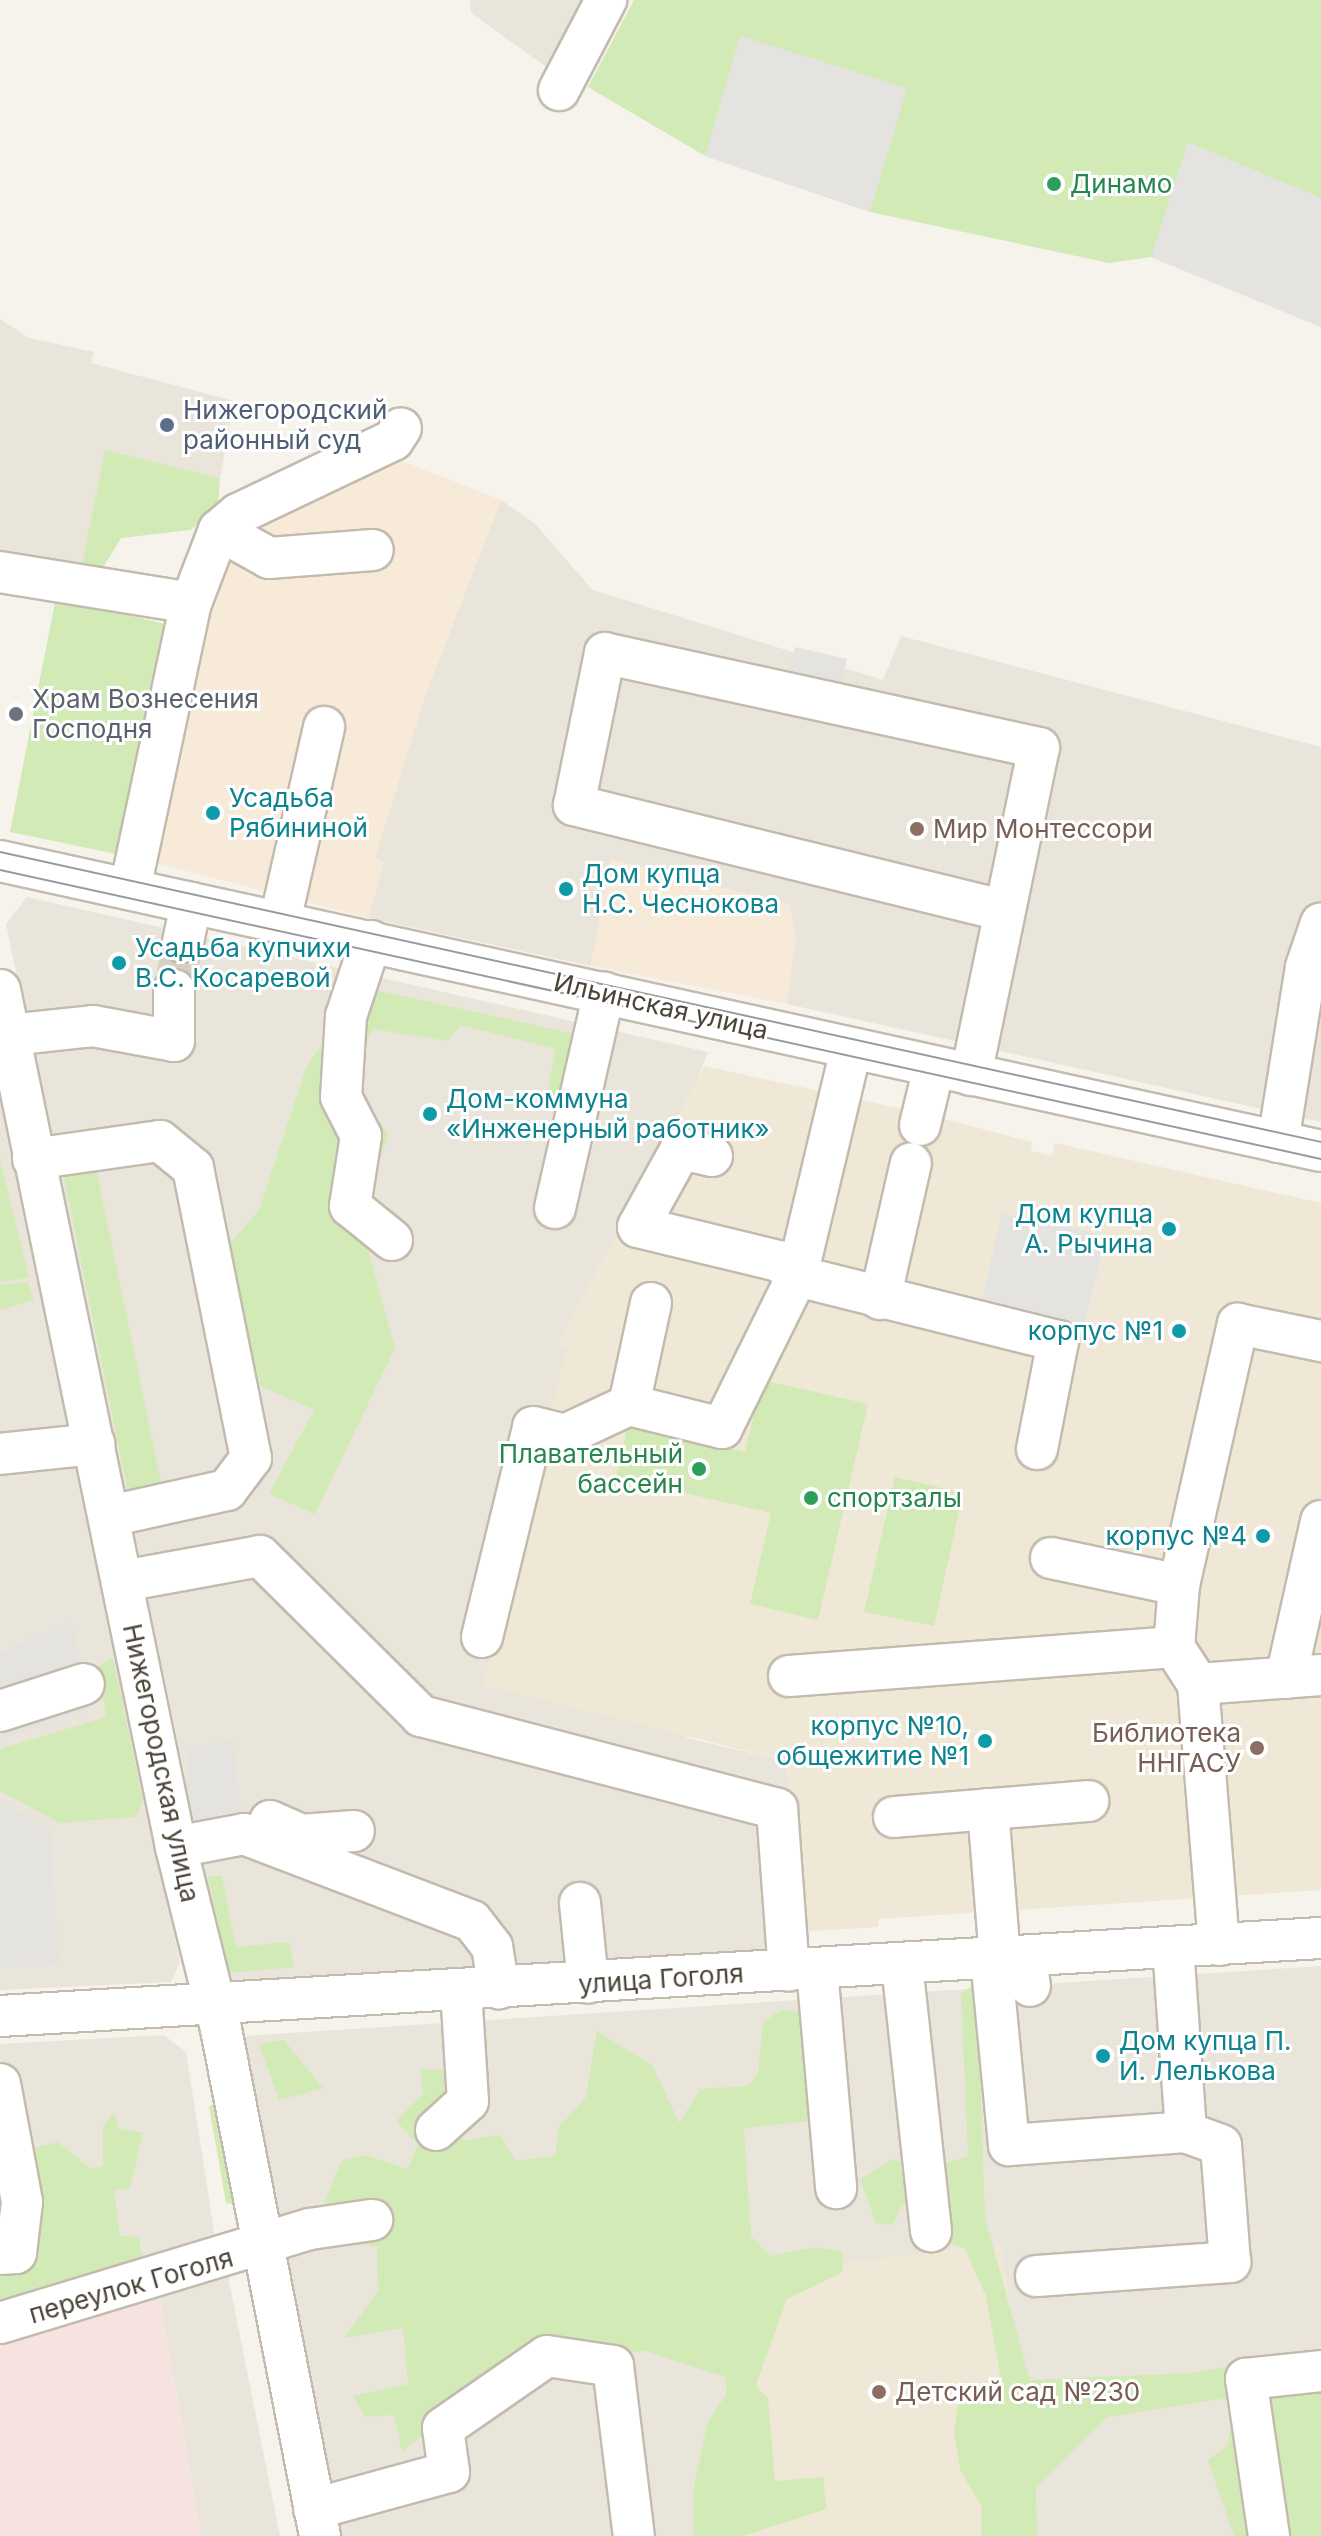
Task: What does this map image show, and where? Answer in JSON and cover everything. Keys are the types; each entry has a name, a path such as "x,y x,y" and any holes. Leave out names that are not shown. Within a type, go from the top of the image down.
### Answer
{"street":[{"path":"559,90 606,0"},
{"path":"130,889 191,603 219,530 238,514 393,440 401,428"},
{"path":"219,530 269,558 373,550"},
{"path":"0,572 191,603"},
{"path":"920,1125 953,1071 1003,910 1039,748 605,653 574,805 1003,910"},
{"path":"280,921 324,727"},
{"name":"Ильинская улица","path":"0,861 1321,1151"},
{"path":"183,942 191,903"},
{"path":"1278,1142 1306,967 1321,923"},
{"path":"371,941 346,1016 341,1097 361,1136 350,1206 392,1240"},
{"name":"Нижегородская улица","path":"0,990 9,1035 21,1147 94,1444 123,1581 174,1765 174,1837 216,2006 317,2522"},
{"path":"9,1035 93,1026 174,1041 174,990"},
{"path":"555,1208 604,993"},
{"path":"482,1637 533,1427 565,1435 629,1405 722,1428 797,1276 851,1049"},
{"path":"21,1147 160,1141 193,1168 251,1458 227,1490 110,1516"},
{"path":"712,1156 681,1149 638,1227 779,1261 797,1276 880,1299 1058,1341 1037,1449"},
{"path":"880,1299 911,1163"},
{"path":"629,1405 651,1303"},
{"path":"1219,1945 1198,1684 1174,1647 1179,1585 1238,1324 1321,1341"},
{"path":"0,1454 94,1444"},
{"path":"1198,1684 1303,1677 1321,1521"},
{"path":"123,1581 260,1556 421,1716 777,1809 836,2188"},
{"path":"1051,1558 1179,1585"},
{"path":"789,1676 1174,1647"},
{"path":"0,1711 84,1684"},
{"path":"894,1817 1088,1801"},
{"path":"988,1809 1009,2145 1186,2132 1221,2145 1230,2262 1036,2276"},
{"path":"174,1837 256,1815 301,1835 354,1831"},
{"path":"174,1837 244,1834 472,1921 492,1947 480,1990 468,2101 436,2130"},
{"path":"580,1903 588,1983"},
{"name":"улица Гоголя","path":"0,2016 216,2006 1321,1938"},
{"path":"1173,1947 1186,2132"},
{"path":"995,1958 1028,1972 1030,1986"},
{"path":"902,1964 931,2231"},
{"path":"0,2084 22,2202 16,2253 0,2254"},
{"name":"переулок Гоголя","path":"0,2323 262,2249 310,2229 372,2220"},
{"path":"317,2522 449,2472 443,2428 547,2356 613,2366 634,2536"},
{"path":"1269,2536 1246,2379 1321,2371"}],"shaded area":[{"path":"470,0 587,0 549,69 471,13"},
{"path":"740,36 907,88 870,212 705,156"},
{"path":"1188,142 1321,198 1321,327 1151,257"},
{"path":"0,319 29,338 94,352 91,363 234,401 220,478 105,451 80,572 0,562"},
{"path":"382,453 501,500 425,696 375,858 384,862 368,918 133,857 188,595 241,536"},
{"path":"501,500 535,524 593,590 883,680 901,636 1321,747 1321,1122 787,1004 789,905 611,860 591,966 368,918 384,862 374,859 425,696"},
{"path":"795,647 847,659 841,683 789,671"},
{"path":"610,859 790,905 796,938 787,1004 591,966"},
{"path":"27,897 708,1052 683,1116 558,1345 567,1348 687,1738 786,1761 802,1948 229,1985 6,924"},
{"path":"704,1066 913,1111 1032,1142 1031,1151 1052,1156 1055,1143 1321,1203 1321,1890 878,1919 878,1927 799,1932 786,1761 483,1685 567,1348 558,1345"},
{"path":"0,1091 180,1962 171,1982 0,1990"},
{"path":"1002,1213 1107,1236 1079,1346 977,1320"},
{"path":"71,1622 91,1709 0,1739 0,1653"},
{"path":"233,1740 241,1815 172,1827 164,1786 190,1781 185,1748"},
{"path":"0,1800 50,1830 59,1965 0,1968"},
{"path":"1321,1966 1321,2536 339,2536 244,2036"},
{"path":"164,2035 186,2052 218,2256 0,2316 0,2044"},
{"name":"Детский сад №230","path":"1001,2243 1030,2430 1022,2536 723,2536 756,2274"},
{"path":"228,2276 280,2536 201,2536 159,2294"},
{"path":"159,2294 201,2536 0,2536 0,2340"}],"green space":[{"name":"Динамо","path":"634,0 1321,0 1321,327 1151,257 1109,263 870,212 705,156 588,87"},
{"path":"105,450 220,478 218,507 191,530 121,538 101,571 80,572"},
{"path":"56,597 177,627 131,857 10,832"},
{"path":"339,982 589,1037 573,1104 546,1097 556,1049 461,1025 447,1041 373,1029 350,1075 388,1135 360,1221 395,1348 315,1514 269,1494 314,1410 261,1386 227,1247 259,1210 306,1068 330,1033"},
{"path":"83,1152 97,1173 163,1492 130,1501 60,1158"},
{"path":"0,1159 29,1278 0,1282"},
{"path":"28,1282 34,1300 0,1310 0,1285"},
{"name":"спортзалы","path":"762,1380 868,1404 818,1620 750,1604 771,1513 616,1477 628,1425 745,1452"},
{"path":"895,1477 963,1493 934,1626 864,1612"},
{"path":"113,1658 143,1801 136,1817 60,1823 0,1791 0,1749 106,1717 99,1666"},
{"path":"208,1876 222,1876 236,1947 289,1942 294,1967 229,1973"},
{"path":"977,1982 985,2218 1030,2380 1191,2373 1321,2350 1321,2536 1234,2536 1208,2460 1228,2445 1234,2397 1108,2417 1036,2488 1037,2536 981,2536 982,2507 961,2472 954,2432 959,2399 990,2395 1000,2374 986,2296 964,2248 943,2241 927,2207 902,2204 893,2225 876,2223 860,2179 893,2159 924,2171 968,2156 961,1994"},
{"path":"783,2009 812,2015 803,2062 811,2121 744,2128 751,2236 770,2256 815,2247 842,2251 843,2272 787,2299 756,2385 768,2399 775,2481 823,2477 826,2509 743,2536 694,2536 693,2492 707,2424 727,2393 725,2377 646,2351 510,2360 402,2452 394,2415 365,2417 353,2396 408,2384 403,2328 344,2338 378,2291 377,2247 340,2239 318,2221 341,2161 365,2155 408,2169 418,2144 396,2121 423,2094 420,2069 459,2071 463,2141 501,2135 515,2161 555,2156 559,2127 586,2097 597,2031 653,2066 679,2123 700,2089 747,2086 758,2073 763,2022"},
{"path":"284,2040 323,2088 279,2100 259,2044"},
{"path":"218,2103 237,2205 226,2203 209,2106"},
{"path":"114,2112 119,2129 143,2133 130,2188 114,2191 120,2236 139,2237 141,2254 158,2263 96,2283 62,2283 30,2305 0,2300 0,2247 22,2151 58,2142 91,2169 103,2166 103,2128"}],"tunnel":[{"path":"174,990 183,942"}],"tram line":[{"path":"0,852 1321,1142"},
{"path":"0,870 1321,1159"}],"place":[{"name":"Динамо","path":"1054,184"},
{"name":"Нижегородский районный суд","path":"167,425"},
{"name":"Храм Вознесения Господня","path":"16,714"},
{"name":"Усадьба Рябининой","path":"213,813"},
{"name":"Мир Монтессори","path":"917,829"},
{"name":"Дом купца Н.С. Чеснокова","path":"566,889"},
{"name":"Усадьба купчихи В.С. Косаревой","path":"119,963"},
{"name":"Дом-коммуна «Инженерный работник»","path":"430,1114"},
{"name":"Дом купца А. Рычина","path":"1169,1229"},
{"name":"корпус №1","path":"1179,1331"},
{"name":"Плавательный бассейн","path":"699,1469"},
{"name":"спортзалы","path":"811,1498"},
{"name":"корпус №4","path":"1263,1536"},
{"name":"корпус №10, общежитие №1","path":"985,1741"},
{"name":"Библиотека ННГАСУ","path":"1257,1748"},
{"name":"Дом купца П. И. Лелькова","path":"1103,2056"},
{"name":"Детский сад №230","path":"879,2392"}]}
